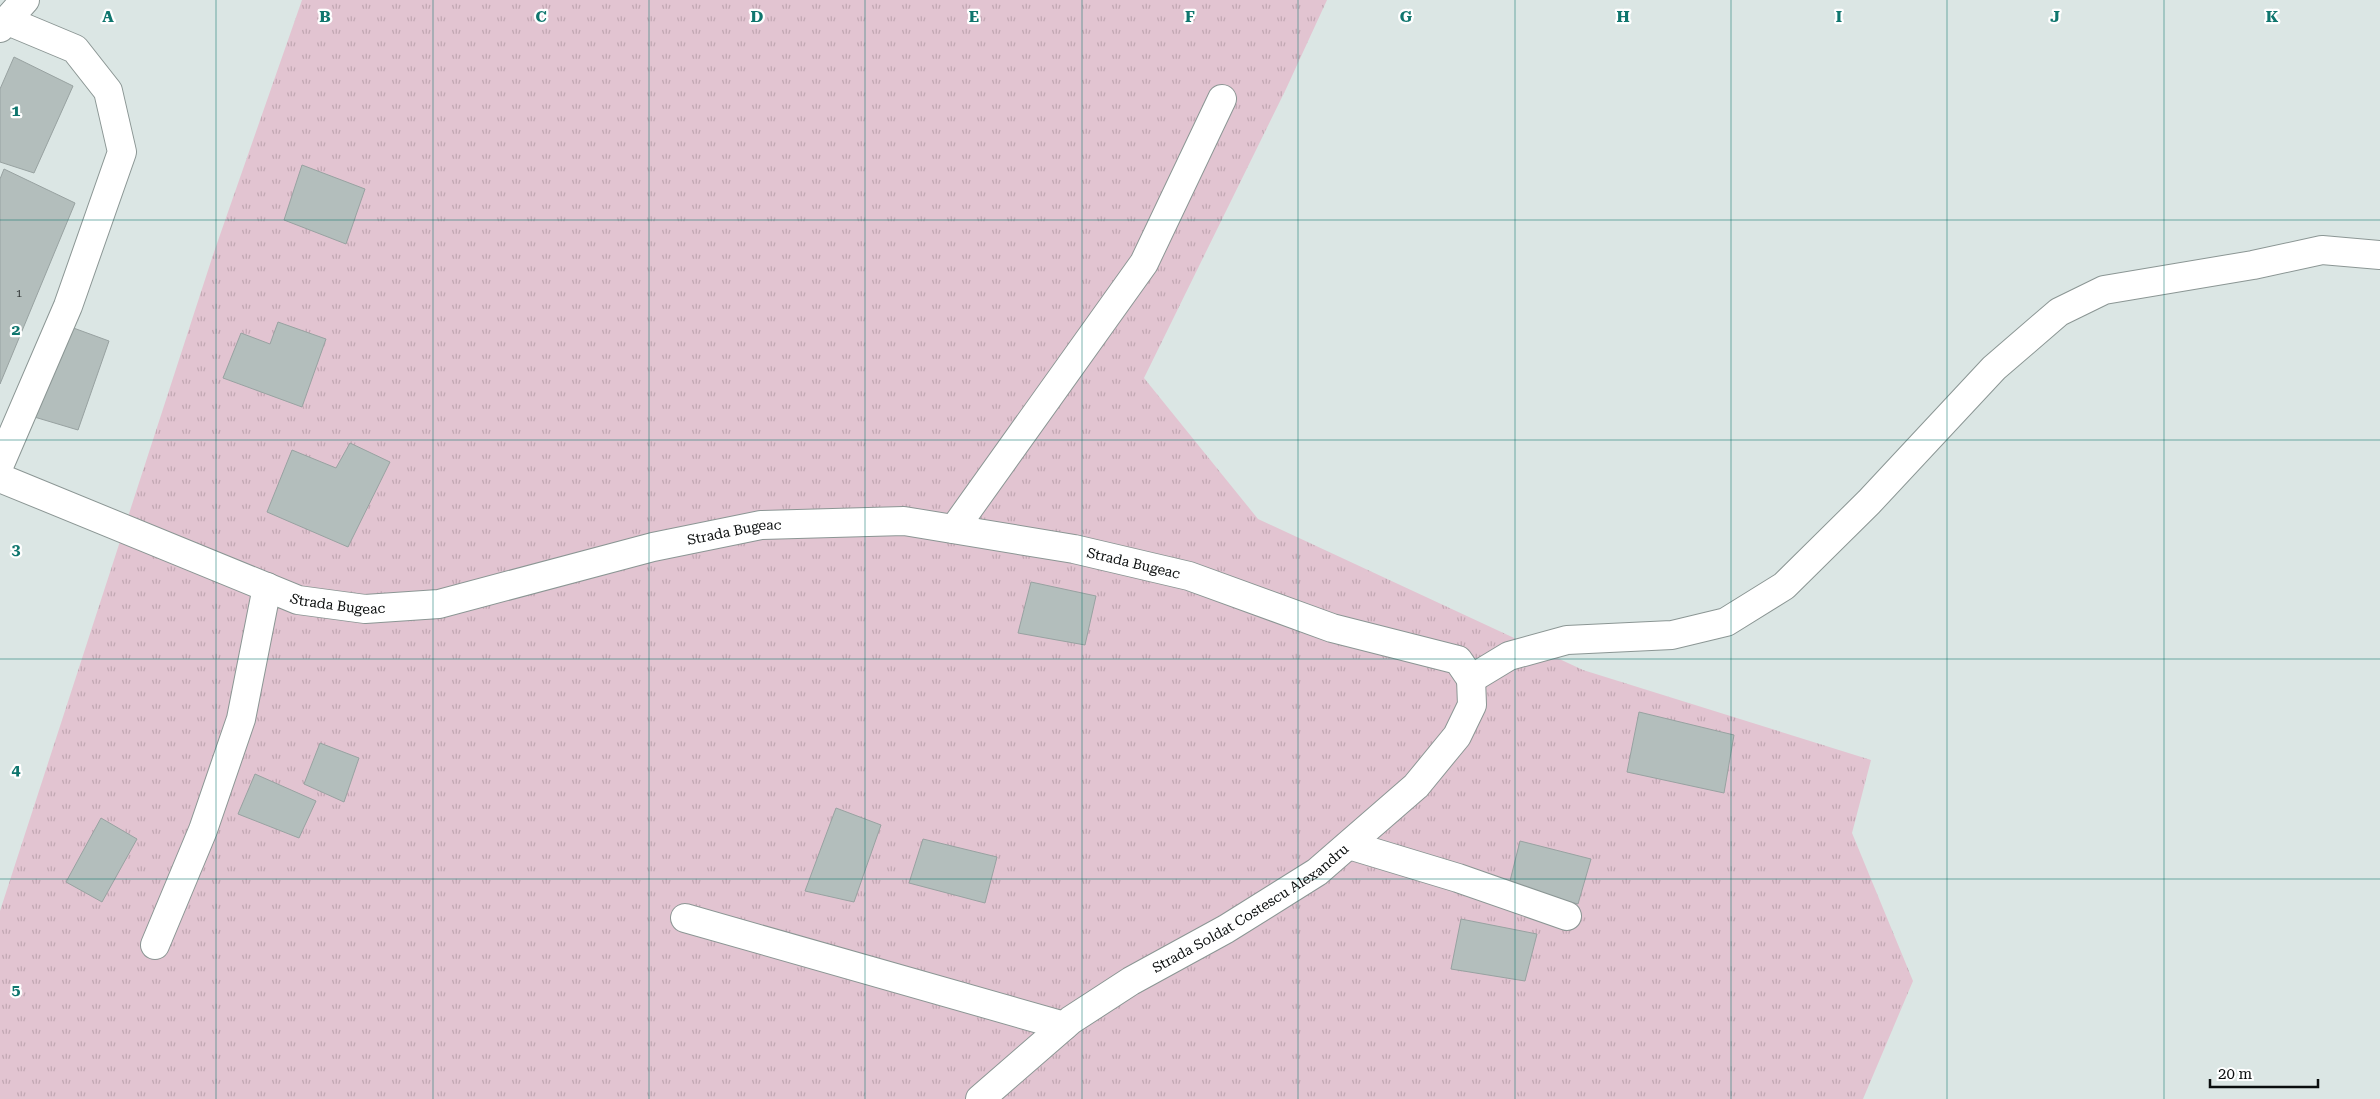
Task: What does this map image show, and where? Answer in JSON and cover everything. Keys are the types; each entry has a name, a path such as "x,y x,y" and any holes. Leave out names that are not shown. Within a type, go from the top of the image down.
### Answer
{"street":[{"path":"0,464 68,306 122,152 108,91 75,49 4,25 25,0"},
{"path":"954,529 1144,263 1222,99"},
{"path":"1471,679 1509,656 1567,640 1672,636 1726,622 1784,586 1869,502 1994,368 2059,312 2104,290 2253,265 2322,250 2380,255"},
{"name":"Strada Bugeac","path":"0,478 298,600 365,609 439,604 653,547 761,525 904,521 1074,549 1190,576 1332,628 1458,660 1471,679"},
{"path":"154,945 203,830 241,719 267,588"},
{"name":"Strada Soldat Costescu Alexandru","path":"980,1099 1064,1026 1131,981 1226,929 1317,872 1349,845 1416,786 1457,736 1472,705 1471,679"},
{"path":"1349,845 1458,878 1567,916"},
{"path":"685,918 1064,1026"}],"green space":[{"path":"302,0 1327,0 1286,89 1144,378 1258,519 1583,670 1871,760 1852,833 1913,981 1863,1099 0,1099 0,911 213,255"}],"building":[{"path":"14,57 73,86 34,173 0,162 0,89"},
{"path":"302,165 365,189 346,244 284,220"},
{"path":"4,169 75,203 0,384 0,179"},
{"path":"278,322 326,339 302,407 223,378 241,333 270,344"},
{"path":"68,326 109,341 78,430 31,416"},
{"path":"350,443 390,462 348,547 267,512 292,450 336,468"},
{"path":"1031,582 1096,596 1085,645 1018,633"},
{"path":"1639,712 1734,735 1724,793 1627,772"},
{"path":"320,743 359,758 344,802 304,784"},
{"path":"255,774 316,801 299,838 238,814"},
{"path":"836,808 881,825 854,902 805,891"},
{"path":"101,818 137,839 102,902 66,882"},
{"path":"923,839 997,857 985,903 909,883"},
{"path":"1520,841 1591,859 1578,904 1509,885"},
{"path":"1461,919 1537,934 1525,981 1451,969"}]}
